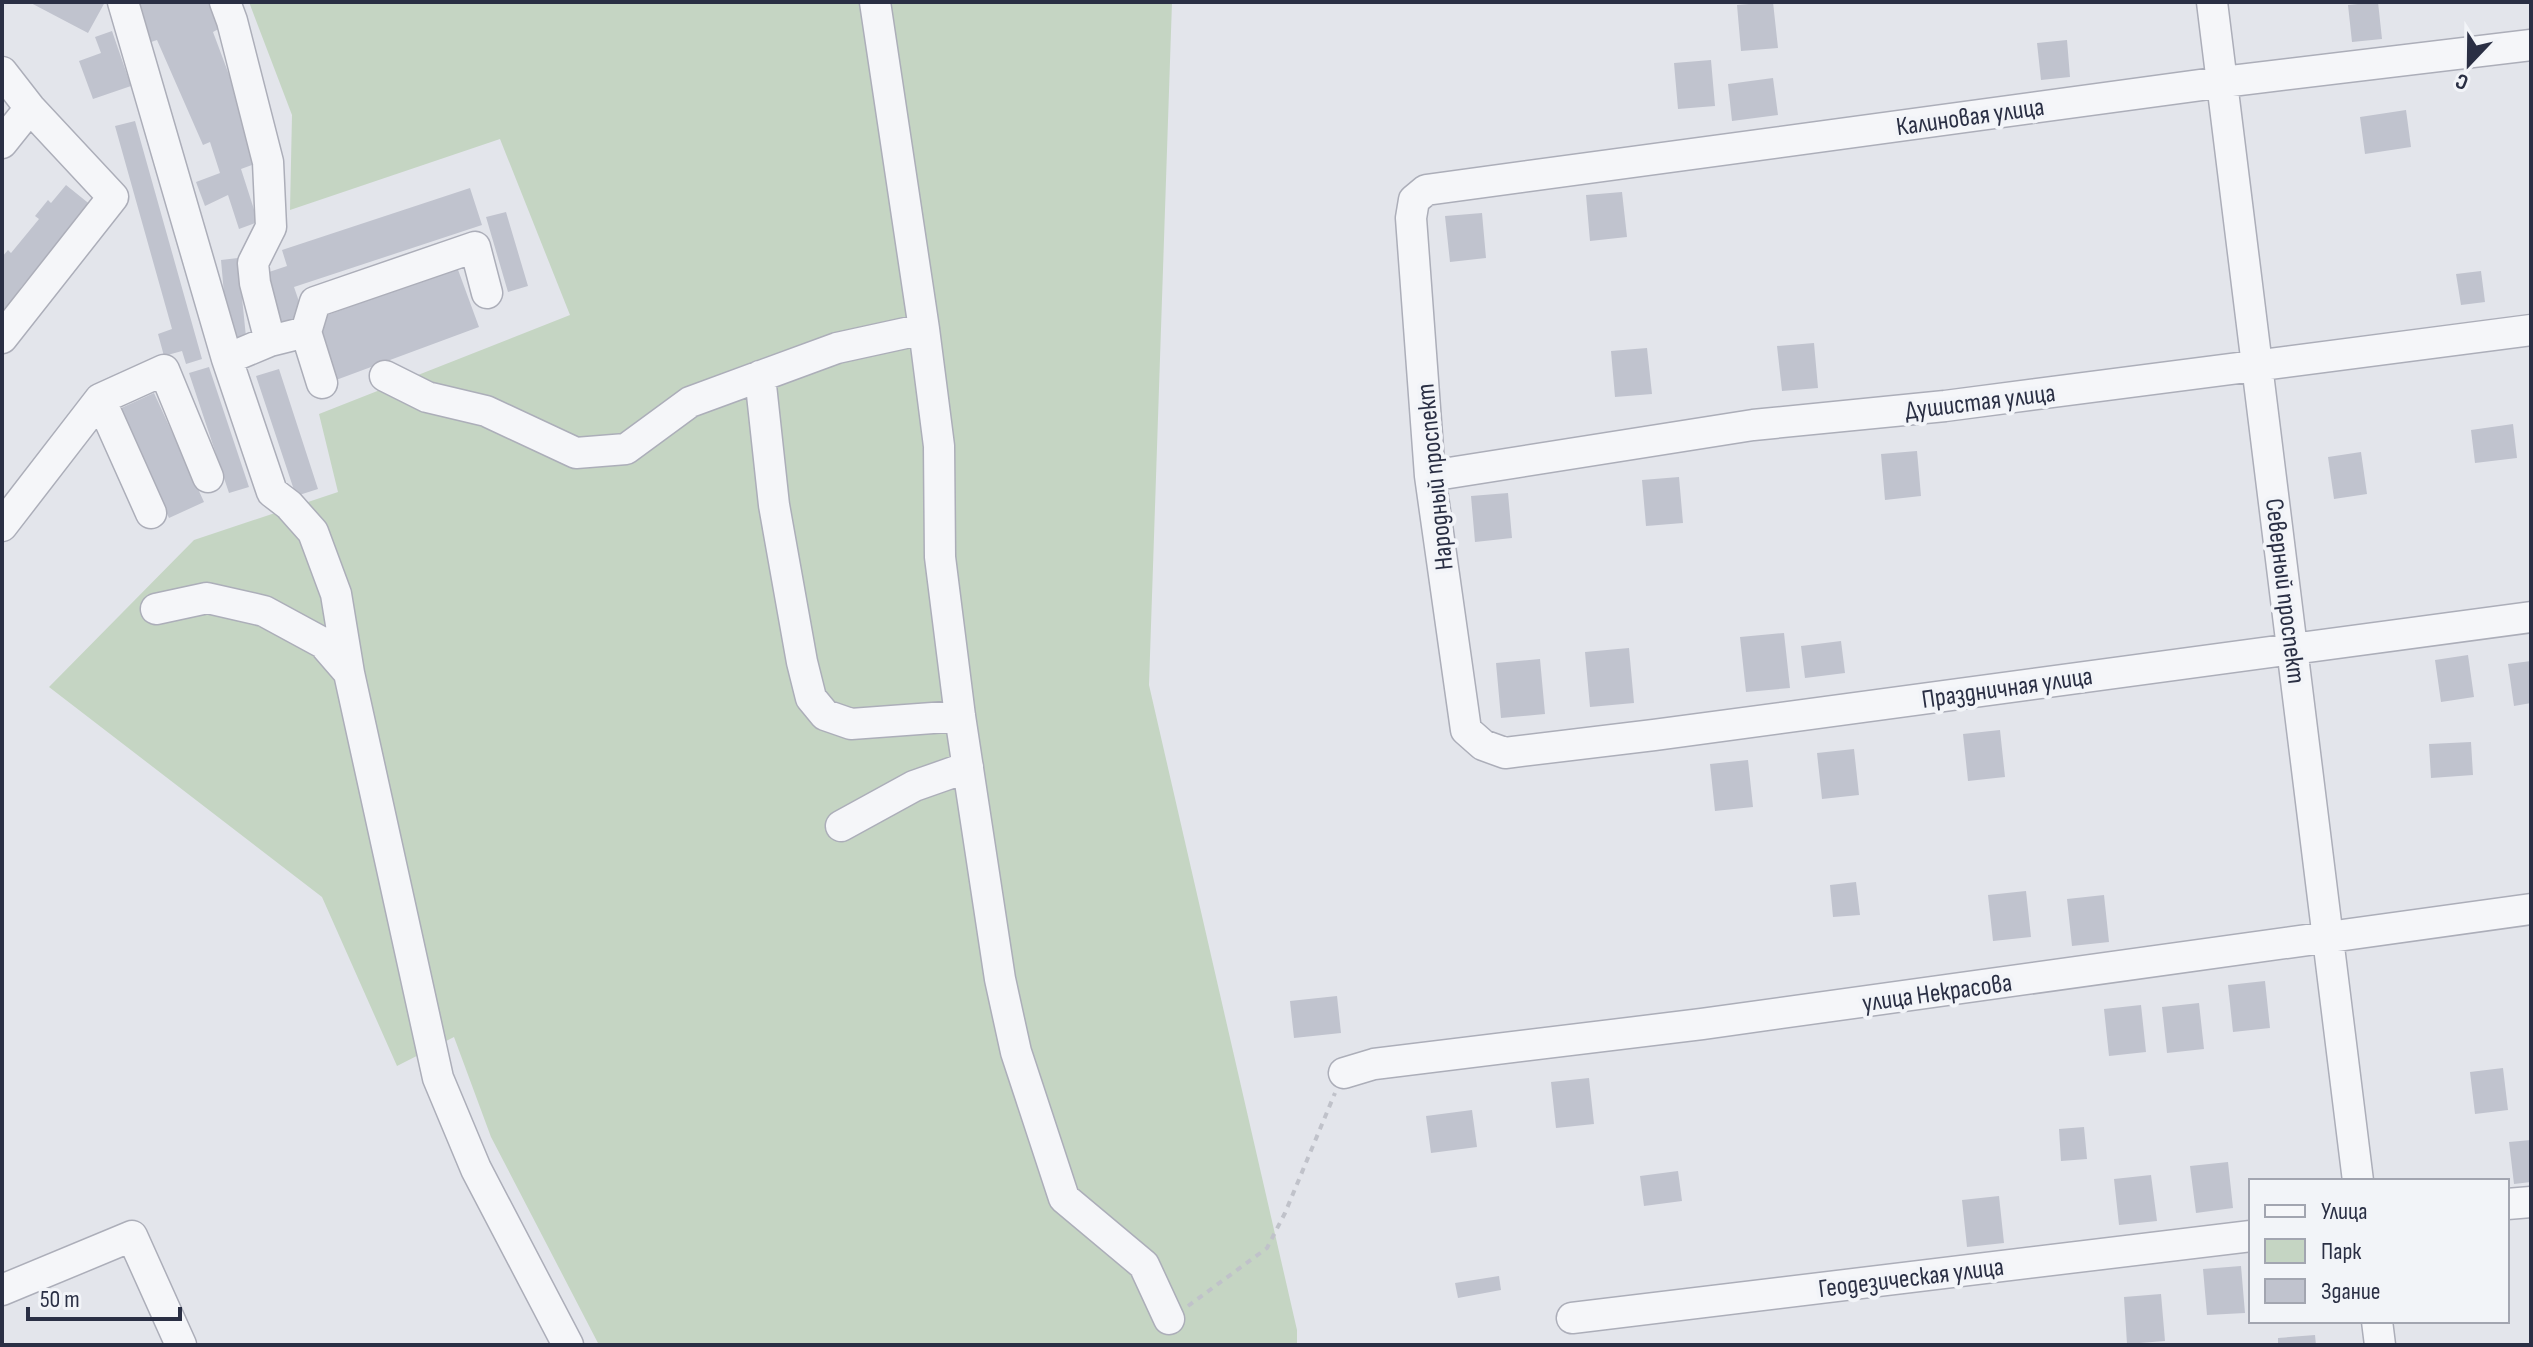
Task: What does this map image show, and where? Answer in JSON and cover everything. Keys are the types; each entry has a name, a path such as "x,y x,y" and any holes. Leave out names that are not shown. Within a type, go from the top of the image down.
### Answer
{"street":[{"path":"123,2 227,359 272,492 289,505 313,532 336,594 349,673 438,1078 476,1169 568,1345"},
{"path":"225,2 268,162 271,227 253,263 270,341"},
{"path":"875,2 939,446 940,557 960,716 1000,979 1016,1052 1064,1198 1144,1265 1169,1319"},
{"name":"Северный проспект","path":"2212,2 2358,1179"},
{"name":"Калиновая улица","path":"1414,200 1426,190 2223,82 2531,45"},
{"path":"2,72 30,108 113,197 2,338"},
{"path":"2,143 30,108"},
{"name":"Народный проспект","path":"1414,200 1411,218 1430,476 1466,730 1483,745"},
{"path":"322,383 306,332 315,302 475,247 487,293"},
{"path":"385,376 427,397 486,411 576,453 626,449 690,402 837,348 924,329"},
{"name":"Душистая улица","path":"1430,476 1753,425 1945,406 2531,330"},
{"path":"227,359 270,341 306,332"},
{"path":"2,526 100,399 164,370 208,477"},
{"path":"760,376 774,505 811,698 825,715 851,724 960,716"},
{"path":"100,399 151,513"},
{"path":"156,609 207,598 264,611 323,643 349,673"},
{"name":"Праздничная улица","path":"1483,745 1505,753 1639,737 2531,617"},
{"path":"841,826 914,786 968,767"},
{"name":"улица Некрасова","path":"1344,1073 1374,1064 1570,1042 2531,909"},
{"path":"2509,1204 2531,1202"},
{"path":"2,1290 132,1236 181,1345"},
{"name":"Геодезическая улица","path":"1572,1318 2249,1236"},
{"path":"2377,1323 2380,1345"}],"path":[{"path":"1169,1319 1267,1248 1344,1073"}],"green space":[{"path":"249,2 1172,2 1149,685 1297,1330 1297,1345 599,1345 491,1137 454,1037 397,1066 322,897 49,687 194,540 338,492 319,414 570,315 500,139 290,210 292,115"}],"building":[{"path":"29,2 105,2 88,33"},
{"path":"133,2 214,2 224,26 213,32 241,107 257,163 241,169 258,222 239,229 228,195 205,206 196,182 220,173 210,142 203,145 157,40 148,43"},
{"path":"1773,2 1778,48 1741,51 1737,5"},
{"path":"2378,2 2382,39 2352,42 2348,5"},
{"path":"112,31 131,86 93,99 79,61 101,53 95,37"},
{"path":"2067,40 2070,77 2041,80 2037,43"},
{"path":"1711,60 1715,106 1678,109 1674,63"},
{"path":"1773,78 1778,115 1732,121 1728,84"},
{"path":"2406,110 2411,147 2365,154 2360,117"},
{"path":"135,121 202,359 186,364 182,351 164,356 158,334 172,329 115,126"},
{"path":"66,185 92,206 77,226 73,223 63,236 66,238 31,283 27,280 22,286 17,293 21,296 2,319 2,257 8,250 11,253 39,219 35,216"},
{"path":"470,188 482,225 294,287 305,319 283,326 266,273 287,266 282,250"},
{"path":"1622,192 1627,237 1590,241 1586,195"},
{"path":"506,212 528,286 508,292 486,217"},
{"path":"1482,213 1486,258 1450,262 1445,216"},
{"path":"238,258 246,337 228,339 221,260"},
{"path":"457,267 479,327 336,380 314,320"},
{"path":"2481,271 2485,302 2461,305 2456,274"},
{"path":"1814,343 1818,388 1782,391 1777,346"},
{"path":"1647,348 1652,394 1615,397 1611,351"},
{"path":"209,367 249,487 229,493 189,373"},
{"path":"279,369 318,489 296,496 256,376"},
{"path":"154,393 204,502 169,518 119,409"},
{"path":"2513,424 2517,458 2475,463 2471,430"},
{"path":"1917,451 1921,496 1885,500 1881,454"},
{"path":"2361,452 2367,494 2334,499 2328,457"},
{"path":"1679,477 1683,523 1646,526 1642,480"},
{"path":"1508,493 1512,538 1475,542 1471,496"},
{"path":"1784,633 1790,688 1746,692 1740,637"},
{"path":"1841,641 1845,673 1805,678 1801,646"},
{"path":"1629,648 1634,703 1590,707 1585,652"},
{"path":"2468,655 2474,697 2441,702 2435,660"},
{"path":"1540,659 1545,714 1501,718 1496,663"},
{"path":"2531,661 2531,703 2514,706 2508,664"},
{"path":"2000,730 2005,777 1968,781 1963,734"},
{"path":"2471,742 2473,775 2431,778 2429,744"},
{"path":"1854,749 1859,795 1822,799 1817,753"},
{"path":"1748,760 1753,807 1715,811 1710,764"},
{"path":"1856,882 1860,915 1833,917 1830,885"},
{"path":"2026,891 2031,937 1993,941 1988,895"},
{"path":"2104,895 2109,942 2072,946 2067,899"},
{"path":"2265,981 2270,1028 2233,1032 2228,985"},
{"path":"1337,996 1341,1033 1294,1038 1290,1001"},
{"path":"2199,1003 2204,1049 2167,1053 2162,1007"},
{"path":"2141,1005 2146,1052 2109,1056 2104,1009"},
{"path":"2503,1068 2508,1110 2475,1114 2470,1072"},
{"path":"1589,1078 1594,1124 1556,1128 1551,1082"},
{"path":"1472,1110 1477,1147 1431,1153 1426,1116"},
{"path":"2084,1127 2087,1159 2061,1161 2059,1129"},
{"path":"2531,1140 2531,1182 2514,1184 2509,1142"},
{"path":"2228,1162 2233,1208 2196,1213 2190,1166"},
{"path":"1678,1171 1682,1201 1644,1206 1640,1176"},
{"path":"2151,1175 2157,1221 2119,1225 2114,1179"},
{"path":"1999,1196 2004,1243 1967,1247 1962,1200"},
{"path":"2241,1266 2245,1313 2207,1315 2203,1269"},
{"path":"1499,1276 1501,1290 1458,1298 1455,1283"},
{"path":"2161,1294 2165,1341 2127,1344 2124,1297"},
{"path":"2315,1335 2316,1345 2278,1345 2278,1338"}]}
